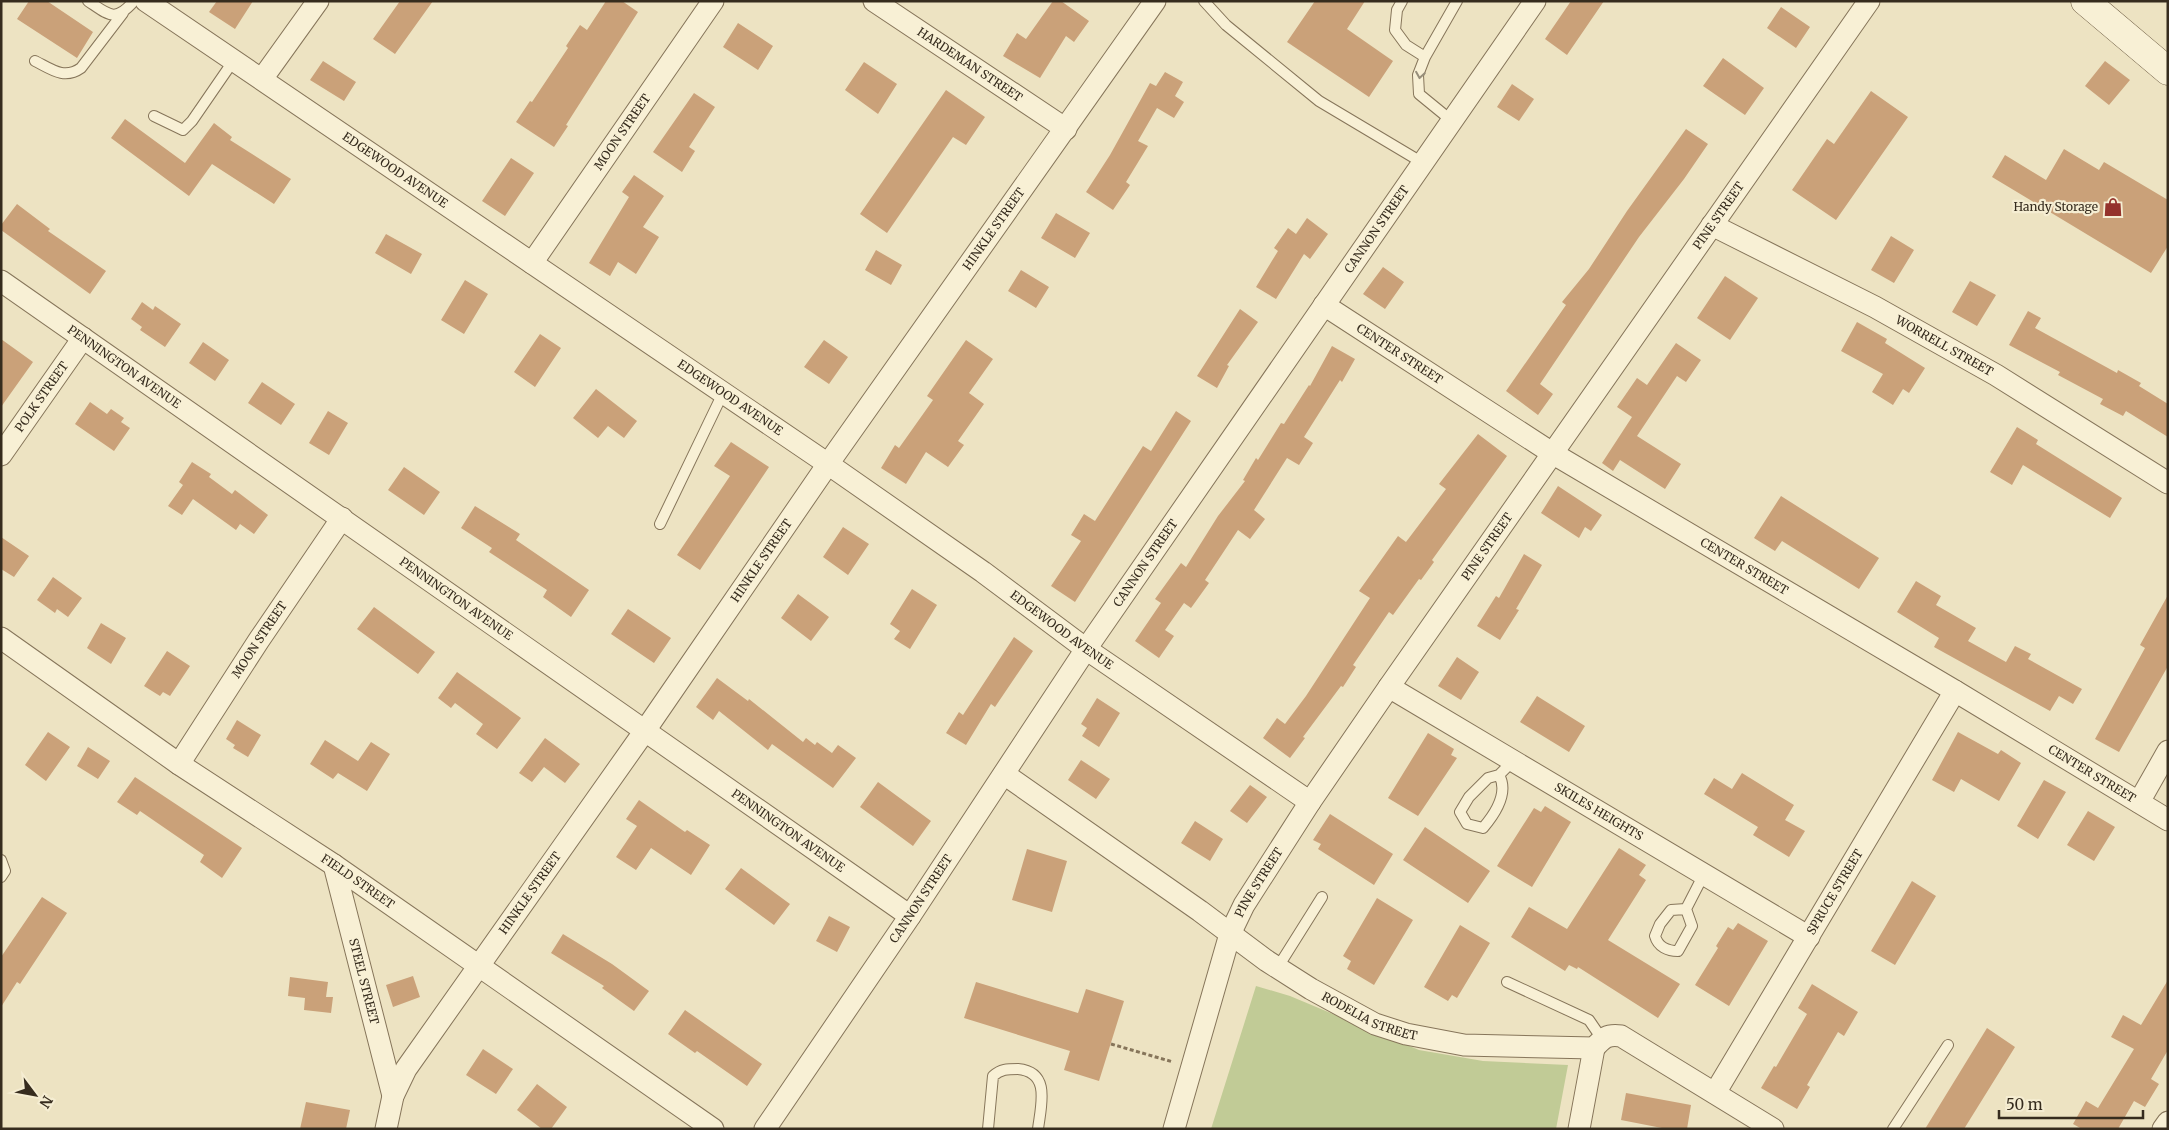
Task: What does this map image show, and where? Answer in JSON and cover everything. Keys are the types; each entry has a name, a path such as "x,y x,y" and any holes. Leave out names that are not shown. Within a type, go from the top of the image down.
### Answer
{"street":[{"name":"EDGEWOOD AVENUE","path":"146,1 828,464 983,572 1086,649 1310,802"},
{"path":"262,79 318,1"},
{"name":"MOON STREET","path":"532,263 713,1"},
{"name":"HARDEMAN STREET","path":"874,1 1066,129"},
{"name":"HINKLE STREET","path":"386,1129 393,1096 406,1069 644,732 828,464 1155,1"},
{"name":"CANNON STREET","path":"765,1129 910,916 1086,649 1535,1"},
{"name":"PINE STREET","path":"1174,1129 1230,934 1244,905 1310,802 1389,687 1869,1"},
{"path":"2084,1 2168,71"},
{"name":"WORRELL STREET","path":"1712,225 1875,307 1996,375 2168,483"},
{"name":"PENNINGTON AVENUE","path":"1,281 910,916"},
{"name":"CENTER STREET","path":"1324,305 1552,453 1955,690 2168,820"},
{"name":"POLK STREET","path":"1,455 83,338"},
{"name":"MOON STREET","path":"180,764 259,640 342,518"},
{"name":"FIELD STREET","path":"1,638 180,764 334,865 713,1129"},
{"name":"SKILES HEIGHTS","path":"1389,687 1506,768 1704,874 1809,937"},
{"name":"SPRUCE STREET","path":"1715,1093 1955,690"},
{"path":"2139,802 2168,751"},
{"name":"RODELIA STREET","path":"1004,774 1278,967 1349,1011 1376,1024 1406,1034 1464,1045 1598,1044 1611,1035 1621,1036 1773,1129"},
{"name":"STEEL STREET","path":"334,865 393,1096"},
{"path":"1579,1129 1598,1044"},
{"path":"2164,1129 2168,1122"}],"lane":[{"path":"88,1 105,12 114,15 123,13"},
{"path":"36,61 55,72 65,75 73,74 81,68 134,1"},
{"path":"1204,1 1226,25 1318,101 1423,163"},
{"path":"1402,1 1397,10 1395,30 1406,45 1425,57"},
{"path":"1452,121 1419,94 1418,75 1425,57 1457,1"},
{"path":"154,116 183,130 192,121 234,60"},
{"path":"660,524 723,393"},
{"path":"1506,768 1500,800 1493,816 1483,828 1467,824 1460,812 1469,797 1488,778 1506,768"},
{"path":"1,860 5,871 1,877"},
{"path":"1686,909 1704,874"},
{"path":"1278,967 1322,897"},
{"path":"1507,982 1589,1020 1598,1044"},
{"path":"1893,1129 1948,1045"},
{"path":"988,1129 993,1076 1000,1070 1009,1069 1025,1070 1035,1074 1041,1085 1038,1129"}],"path":[{"path":"1111,1044 1193,1068"}],"green space":[{"path":"1256,986 1290,996 1419,1050 1483,1061 1568,1065 1556,1129 1211,1129"}],"building":[{"path":"29,1 47,1 93,32 77,58 17,19"},
{"path":"217,1 253,1 235,29 209,12"},
{"path":"400,1 433,1 395,54 373,39"},
{"path":"606,1 622,1 638,12 554,147 516,122 530,101 532,102 568,48 566,46 580,25 587,30"},
{"path":"1053,1 1061,1 1089,21 1074,42 1066,36 1040,78 1003,56 1017,33 1026,39"},
{"path":"1315,1 1365,1 1347,29 1393,61 1369,97 1287,42"},
{"path":"1571,1 1604,1 1567,55 1545,39"},
{"path":"1781,7 1810,27 1796,48 1767,28"},
{"path":"738,23 773,46 758,70 723,47"},
{"path":"1723,58 1764,88 1745,115 1703,86"},
{"path":"323,61 356,82 344,101 310,80"},
{"path":"2105,61 2130,80 2109,105 2085,86"},
{"path":"864,62 897,84 878,114 845,90"},
{"path":"1165,72 1183,82 1175,96 1184,102 1174,118 1157,108 1138,141 1148,146 1126,182 1130,185 1113,210 1086,192 1110,155 1150,83 1156,86"},
{"path":"1512,84 1534,99 1519,121 1497,107"},
{"path":"946,90 985,117 966,145 953,137 887,233 860,214"},
{"path":"1871,91 1908,117 1836,220 1792,190 1827,139 1834,144"},
{"path":"694,93 715,107 689,147 695,151 682,172 653,152"},
{"path":"125,119 185,163 214,123 232,137 230,140 291,179 274,204 212,164 189,196 111,138"},
{"path":"1686,129 1708,144 1684,179 1639,237 1540,384 1553,394 1538,415 1506,391 1566,305 1562,302 1589,269 1627,211"},
{"path":"2064,149 2099,170 2104,162 2168,200 2168,246 2151,273 1992,177 2005,155 2046,180"},
{"path":"511,158 534,173 505,216 482,201"},
{"path":"634,175 664,196 643,227 659,237 636,274 618,262 610,276 589,263 629,197 622,192"},
{"path":"17,204 50,229 48,231 106,271 90,294 1,230 1,225"},
{"path":"1056,213 1090,233 1075,258 1041,238"},
{"path":"1307,218 1328,234 1310,259 1304,254 1276,299 1256,287 1278,251 1274,248 1288,228 1296,234"},
{"path":"386,234 422,254 411,274 375,253"},
{"path":"1891,236 1914,250 1894,283 1871,270"},
{"path":"876,250 902,265 891,285 865,270"},
{"path":"1383,267 1404,282 1385,309 1363,294"},
{"path":"1021,270 1049,287 1036,308 1008,291"},
{"path":"1725,276 1758,298 1730,340 1697,318"},
{"path":"465,280 488,294 464,334 441,320"},
{"path":"1970,281 1996,295 1977,326 1952,312"},
{"path":"142,302 153,310 155,306 181,324 165,347 140,330 142,327 131,319"},
{"path":"1240,309 1258,322 1227,365 1229,366 1217,388 1197,376"},
{"path":"2028,311 2041,318 2035,328 2117,373 2118,370 2141,383 2139,386 2168,404 2168,437 2126,411 2123,416 2100,404 2103,399 2058,375 2060,372 2009,345"},
{"path":"1857,322 1887,339 1885,343 1925,368 1909,393 1903,389 1893,405 1872,392 1883,374 1841,351"},
{"path":"540,334 561,348 535,387 514,372"},
{"path":"1,339 33,362 1,407"},
{"path":"824,340 848,357 829,384 804,367"},
{"path":"966,340 993,359 969,393 984,404 958,441 964,445 948,467 926,452 906,484 881,468 895,445 899,448 933,400 927,396"},
{"path":"203,342 229,360 215,381 189,363"},
{"path":"1676,343 1701,360 1686,382 1677,376 1637,436 1681,464 1665,489 1620,460 1613,471 1602,463 1632,417 1617,407 1637,378 1647,385"},
{"path":"1332,346 1355,359 1342,382 1340,380 1304,437 1313,443 1299,465 1287,458 1254,510 1265,519 1250,539 1238,530 1205,580 1209,583 1191,608 1184,603 1165,630 1174,636 1159,658 1135,641 1161,603 1155,599 1181,563 1186,567 1218,516 1245,481 1243,480 1256,458 1258,460 1281,423 1284,424 1310,386"},
{"path":"262,382 295,404 281,425 248,403"},
{"path":"596,389 637,421 624,438 608,426 598,438 573,418"},
{"path":"90,402 107,414 111,409 124,418 121,422 130,428 114,451 75,424"},
{"path":"328,411 348,423 329,455 309,443"},
{"path":"1176,411 1191,421 1075,602 1051,586 1081,541 1071,535 1084,514 1095,521 1143,446 1151,451"},
{"path":"2017,427 2038,440 2036,444 2122,498 2110,518 2023,465 2012,485 1990,472"},
{"path":"1478,434 1507,456 1432,560 1434,562 1421,580 1419,579 1393,615 1389,612 1353,665 1356,667 1343,687 1341,686 1303,737 1305,738 1290,758 1263,738 1277,718 1285,724 1306,696 1370,598 1359,591 1398,536 1406,542 1446,489 1439,484"},
{"path":"731,442 769,467 700,570 677,555 730,476 714,466"},
{"path":"192,462 211,474 209,477 232,494 235,490 268,515 254,534 240,524 236,530 193,499 182,515 168,506 183,485 179,482"},
{"path":"404,467 440,492 424,515 388,490"},
{"path":"1558,486 1602,515 1591,531 1585,527 1579,538 1541,513"},
{"path":"1781,496 1879,558 1859,589 1782,541 1775,551 1754,538"},
{"path":"475,506 520,534 516,540 589,590 571,617 543,597 547,590 489,552 492,548 461,528"},
{"path":"843,527 869,544 848,575 823,557"},
{"path":"1,537 29,556 14,577 1,569"},
{"path":"1524,554 1542,565 1516,609 1519,610 1500,640 1477,626 1496,596 1499,598"},
{"path":"53,577 82,598 68,617 57,609 55,613 37,600"},
{"path":"1916,581 1941,596 1936,605 1976,628 1968,641 2006,662 2015,646 2031,654 2028,659 2082,689 2073,704 2059,696 2050,711 1934,647 1939,638 1897,612"},
{"path":"912,589 937,605 910,649 894,639 900,631 890,624"},
{"path":"798,594 829,617 811,641 781,618"},
{"path":"2168,595 2168,666 2119,752 2095,739 2145,648 2140,645"},
{"path":"374,607 435,652 418,674 357,629"},
{"path":"628,609 671,638 654,663 611,634"},
{"path":"101,623 126,638 111,664 87,648"},
{"path":"1014,637 1033,651 995,707 991,704 966,745 946,733 959,712 963,715"},
{"path":"167,651 190,666 170,696 163,692 160,696 144,686"},
{"path":"1457,657 1479,672 1461,700 1438,686"},
{"path":"457,672 521,718 497,749 476,734 483,724 455,703 451,708 438,698"},
{"path":"717,678 748,701 749,699 803,742 806,738 815,745 817,742 832,753 838,745 856,758 833,788 772,744 768,750 719,711 713,720 696,707"},
{"path":"1537,696 1585,726 1569,752 1520,722"},
{"path":"1097,698 1120,713 1099,747 1082,736 1087,728 1081,724"},
{"path":"237,720 261,735 248,757 233,748 235,745 226,739"},
{"path":"48,732 70,747 46,781 25,765"},
{"path":"1958,732 1998,754 2001,750 2021,763 1999,801 1961,779 1954,792 1932,780"},
{"path":"1428,733 1454,749 1451,755 1457,758 1418,816 1388,798"},
{"path":"545,738 580,764 565,783 544,767 532,782 519,773"},
{"path":"325,740 358,761 371,742 390,754 367,791 338,773 333,779 310,764"},
{"path":"88,747 110,761 98,779 77,766"},
{"path":"1081,760 1110,779 1096,799 1068,780"},
{"path":"1742,773 1794,805 1785,820 1805,831 1789,857 1753,835 1758,827 1704,794 1714,778 1732,789"},
{"path":"135,777 242,848 222,878 200,862 204,855 140,811 137,815 117,802"},
{"path":"2044,780 2066,792 2038,839 2017,826"},
{"path":"878,782 931,821 913,846 860,807"},
{"path":"1250,785 1267,797 1247,823 1230,811"},
{"path":"639,800 685,832 687,830 710,845 691,875 651,848 636,870 616,857 637,826 626,819"},
{"path":"1545,806 1571,822 1532,887 1497,866 1534,808 1541,812"},
{"path":"2088,811 2115,827 2094,861 2067,845"},
{"path":"1330,814 1393,854 1374,885 1318,849 1321,844 1313,840"},
{"path":"1195,821 1223,839 1210,861 1181,843"},
{"path":"1425,827 1490,871 1468,903 1403,860"},
{"path":"1619,848 1646,865 1639,875 1646,880 1608,940 1680,984 1658,1018 1578,967 1577,969 1569,965 1565,971 1511,937 1529,907 1567,929"},
{"path":"1027,849 1067,861 1052,912 1012,900"},
{"path":"741,868 790,904 774,925 725,889"},
{"path":"1912,881 1936,896 1895,965 1871,951"},
{"path":"42,897 67,913 20,984 17,982 1,1007 1,957"},
{"path":"1377,898 1413,920 1374,985 1347,969 1351,961 1343,956"},
{"path":"829,916 850,927 837,952 816,941"},
{"path":"1738,923 1768,941 1729,1006 1695,985 1718,948 1716,946 1728,927 1733,930"},
{"path":"1460,925 1490,943 1457,998 1452,995 1448,1001 1424,987"},
{"path":"563,934 612,964 649,991 634,1011 602,988 604,986 551,953"},
{"path":"413,976 420,997 393,1007 386,985"},
{"path":"290,977 328,982 326,997 333,997 331,1013 304,1010 305,998 288,996"},
{"path":"2168,980 2168,1050 2151,1079 2159,1084 2145,1107 2134,1101 2118,1129 2082,1129 2073,1124 2086,1101 2098,1108 2134,1049 2111,1037 2123,1015 2141,1025"},
{"path":"976,982 1078,1013 1086,989 1124,1001 1099,1081 1064,1070 1070,1051 964,1018"},
{"path":"1812,984 1858,1012 1844,1036 1838,1032 1807,1085 1810,1087 1797,1109 1761,1088 1774,1066 1776,1067 1807,1014 1798,1008"},
{"path":"685,1010 762,1064 747,1086 697,1051 695,1053 668,1034"},
{"path":"1987,1028 2015,1047 1964,1129 1925,1129"},
{"path":"483,1049 513,1069 496,1094 466,1075"},
{"path":"537,1084 567,1107 551,1129 542,1129 517,1110"},
{"path":"1626,1093 1691,1105 1687,1129 1667,1129 1621,1120"},
{"path":"306,1102 350,1110 346,1129 300,1129"}],"place":[{"name":"Handy Storage","path":"2113,207"}]}
